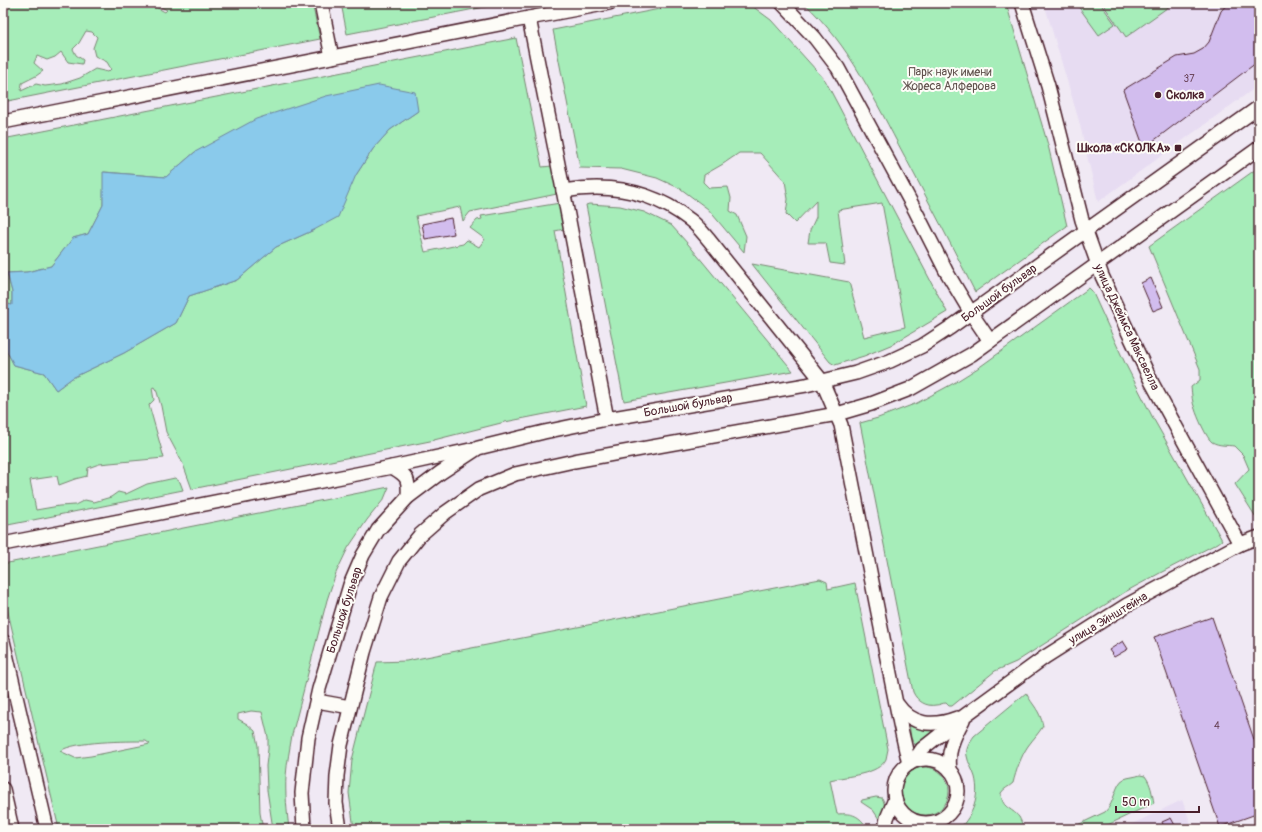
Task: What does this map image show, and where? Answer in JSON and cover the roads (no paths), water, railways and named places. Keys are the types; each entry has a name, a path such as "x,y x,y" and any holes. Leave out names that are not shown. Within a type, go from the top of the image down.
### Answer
{"street":[{"path":"321,3 332,57"},
{"path":"3,122 609,3"},
{"path":"782,3 815,38 838,68 916,212 946,271 990,341"},
{"name":"улица Джеймса Максвелла","path":"1022,3 1048,86 1086,230 1102,276 1152,383 1240,544"},
{"path":"529,18 607,419"},
{"name":"Большой бульвар","path":"304,829 302,793 308,738 350,585 363,555 378,530 408,497 440,472 478,448 607,419 822,381 856,373 890,361 922,346 971,313 1259,107"},
{"path":"340,829 336,803 340,745 364,652 381,597 399,561 420,535 445,513 479,489 515,474 574,461 836,414 871,404 910,389 972,354 1259,148"},
{"path":"563,191 581,188 608,187 638,193 665,203 691,220 709,240 822,381 841,424 896,703 911,763"},
{"path":"3,544 392,467 478,448"},
{"path":"392,467 403,474 407,480 408,497"},
{"name":"улица Эйнштейна","path":"911,763 922,749 991,695 1045,657 1127,605 1240,544 1259,537"},
{"path":"3,640 47,829"},
{"path":"317,701 350,707"},
{"path":"896,703 903,714 923,723 933,724 953,720 966,715"},
{"path":"950,770 950,751 953,738 966,715"},
{"path":"917,829 941,818 948,814 953,808 956,800 957,785 950,770 937,761 926,759 911,763 902,769 895,782 895,799 903,813 910,818 917,821 934,821"},
{"path":"3,789 12,829"},
{"path":"885,829 887,818 895,799"}],"water":[{"path":"379,85 415,92 418,111 390,130 373,149 356,175 338,217 314,230 276,247 237,280 189,296 176,323 124,353 72,378 56,390 44,373 14,365 3,346 3,303 12,305 12,292 7,273 27,272 51,266 73,238 88,234 103,205 103,172 166,177 195,152 256,119 326,96"}],"place":[{"name":"Сколка","path":"1158,95"},
{"name":"Школа «СКОЛКА»","path":"1178,148"}],"park label":[{"name":"Парк наук имени Жореса Алферова","path":"950,79"}]}
